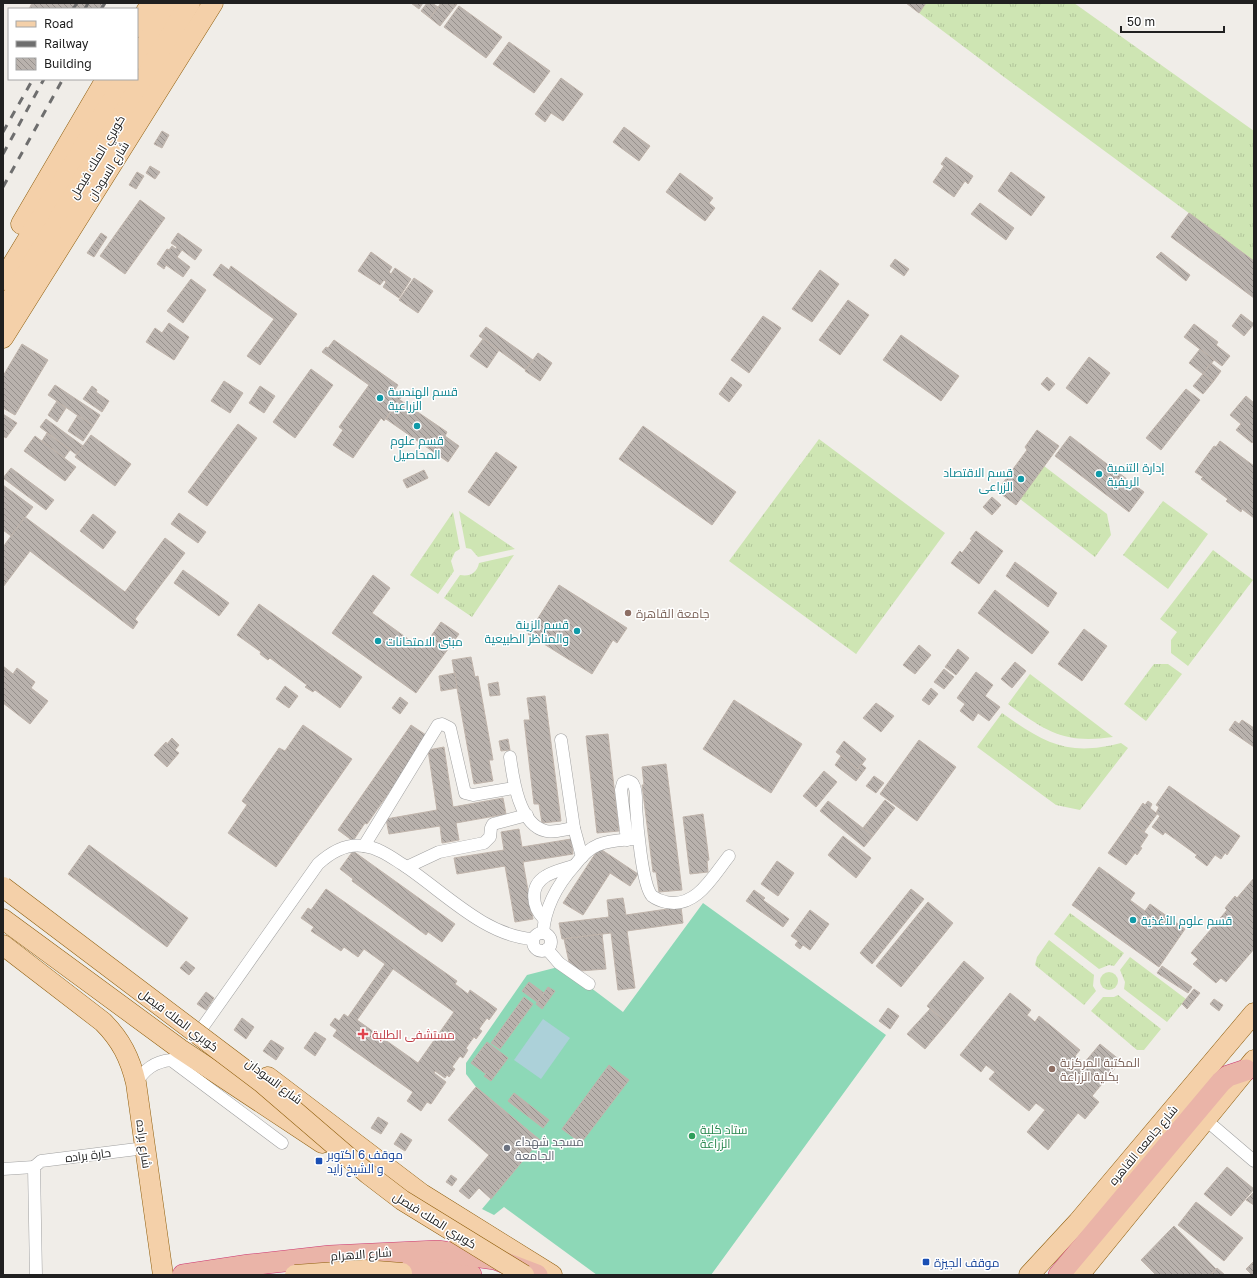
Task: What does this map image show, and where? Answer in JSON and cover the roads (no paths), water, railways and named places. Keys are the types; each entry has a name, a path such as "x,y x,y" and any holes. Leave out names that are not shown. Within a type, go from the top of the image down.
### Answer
{"highway":[{"path":"1059,1275 1221,1082 1228,1076 1250,1065"},
{"name":"شارع الاهرام","path":"183,1275 249,1265 345,1254 437,1251 495,1259 535,1275"},
{"path":"345,1254 368,1272"},
{"path":"348,1275 368,1272 432,1270 471,1275"},
{"path":"399,1274 444,1275"}],"main road":[{"path":"138,25 151,3"},
{"path":"138,57 171,3"},
{"name":"كوبري الملك فيصل","path":"3,312 190,3"},
{"name":"شارع السودان","path":"3,338 213,3"},
{"path":"3,255 105,80"},
{"name":"كوبري الملك فيصل","path":"3,280 124,80"},
{"name":"شارع السودان","path":"3,877 422,1194 535,1275"},
{"name":"كوبري الملك فيصل","path":"3,886 261,1082 368,1174 402,1200 535,1275"},
{"name":"كوبري الملك فيصل","path":"3,919 180,1049 290,1122 381,1176 422,1194"},
{"name":"شارع براده","path":"3,945 103,1022 115,1035 125,1050 132,1066 136,1083 163,1275"},
{"name":"شارع جامعه القاهره","path":"1029,1275 1078,1222 1254,1013"},
{"path":"1084,1273 1250,1065"},
{"path":"295,1275 364,1270 399,1274"}],"street":[{"path":"364,846 438,725 447,725 450,728 465,793 473,795 514,788"},
{"path":"561,740 574,828 582,857"},
{"path":"510,757 514,788 528,815 538,828 555,832 574,828"},
{"path":"633,839 635,794 622,795 633,839 648,888 652,896 660,901 671,903 682,902 693,898 702,891 729,856"},
{"path":"407,868 439,852 484,843 490,837 490,828 493,824 528,815"},
{"path":"589,984 559,963 547,949 541,950 535,948 538,936 553,894 573,866 597,845 607,842 633,839"},
{"path":"202,1028 318,864 327,855 339,849 351,846 364,846 387,854 492,928 512,936 538,936"},
{"path":"544,919 539,914 534,901 536,887 545,876 573,866"},
{"path":"136,1083 142,1073 151,1065 161,1061 171,1060 282,1143"},
{"path":"1206,1120 1254,1161"},
{"name":"حارة براده","path":"3,1169 34,1167 41,1161 145,1148"},
{"path":"34,1167 36,1275"}],"water":[{"path":"543,1019 570,1038 541,1079 514,1060"}],"railway":[{"path":"74,8 77,3"},
{"path":"86,8 88,3"},
{"path":"102,8 105,3"},
{"path":"3,132 32,80"},
{"path":"3,154 43,80"},
{"path":"3,187 62,80"}],"place":[{"name":"قسم الهندسة الزراعية","path":"380,398"},
{"name":"قسم علوم المحاصيل","path":"417,426"},
{"name":"إدارة التنمية الريفية","path":"1099,474"},
{"name":"قسم الاقتصاد الزراعى","path":"1021,479"},
{"name":"جامعة القاهرة","path":"628,613"},
{"name":"قسم الزينة والمناظر الطبيعية","path":"577,631"},
{"name":"مبنى الامتحانات","path":"378,641"},
{"name":"قسم علوم الأغذية","path":"1133,920"},
{"name":"مستشفى الطلبة","path":"363,1034"},
{"name":"المكتبة المركزية بكلية الزراعة","path":"1052,1069"},
{"name":"ستاد كلية الزراعة","path":"692,1136"},
{"name":"مسجد شهداء الجامعة","path":"507,1148"},
{"name":"موقف 6 اكتوبر و الشيخ زايد","path":"319,1161"},
{"name":"موقف الجيزة","path":"926,1262"}]}
